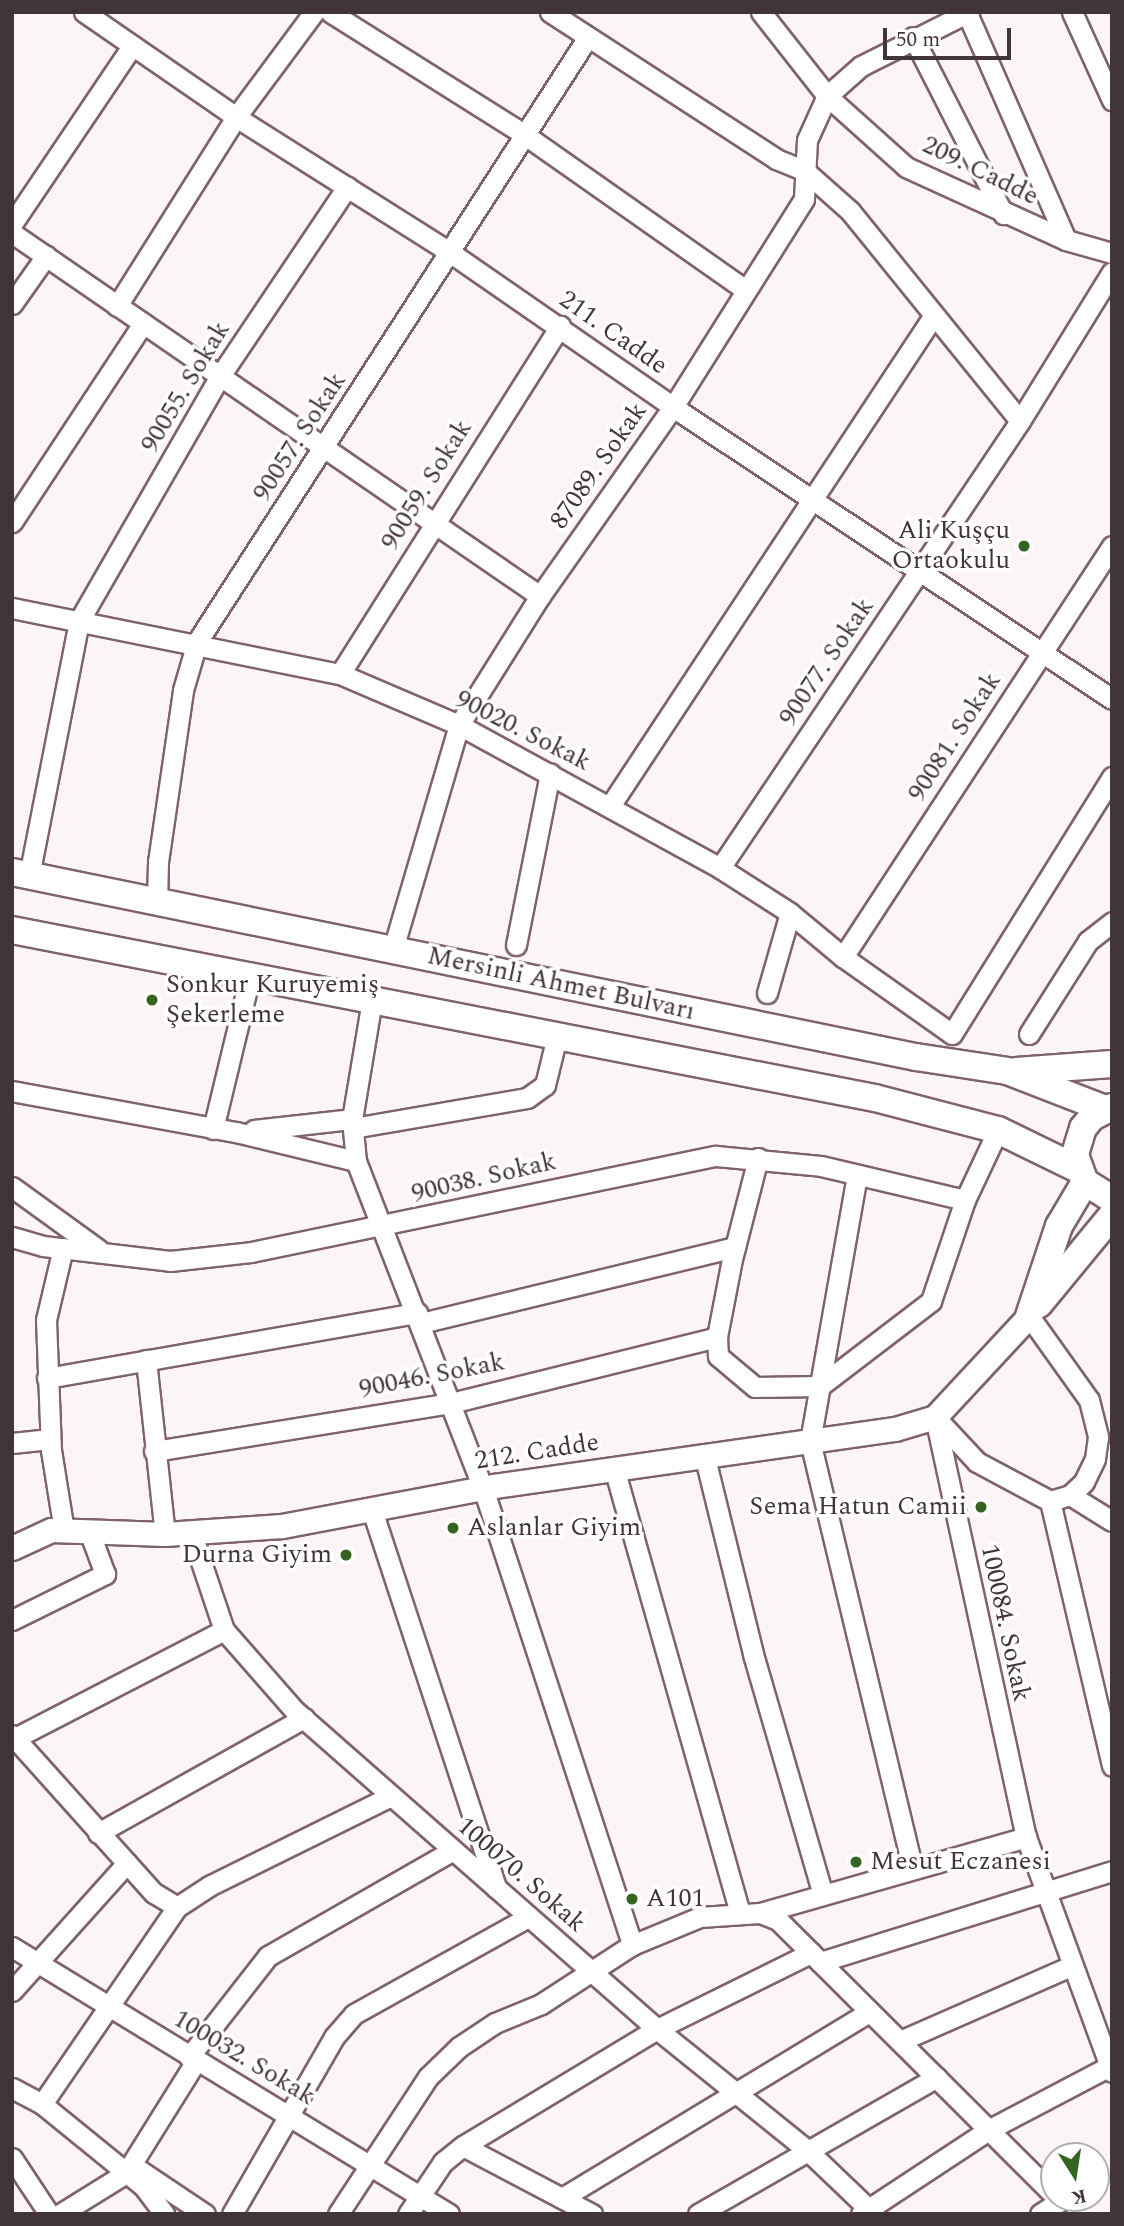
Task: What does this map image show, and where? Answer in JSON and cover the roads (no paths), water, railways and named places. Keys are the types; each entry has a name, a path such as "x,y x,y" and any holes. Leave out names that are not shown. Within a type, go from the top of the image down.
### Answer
{"main road":[{"name":"Mersinli Ahmet Bulvarı","path":"21,874 916,1057 1007,1071 1108,1108"},
{"name":"Mersinli Ahmet Bulvarı","path":"12,930 875,1098 998,1130 1082,1176 1112,1199"},
{"path":"1007,1071 1112,1064"},
{"path":"1030,1316 1059,1226 1082,1176 1080,1134 1108,1108"},
{"path":"1030,1316 1112,1215"}],"street":[{"name":"211. Cadde","path":"84,12 236,117 451,253 809,499 1112,699"},
{"path":"117,306 236,117 314,12"},
{"path":"330,12 524,135 744,289"},
{"path":"550,12 776,159 805,172 850,211 1020,421"},
{"name":"209. Cadde","path":"761,12 827,96 906,167 1003,214 1066,240 1112,253"},
{"path":"1072,12 1112,100"},
{"path":"968,13 1066,240"},
{"name":"87089. Sokak","path":"393,949 459,725 540,596 673,407 744,289 804,199 807,140 827,96 861,66 913,37 968,13"},
{"name":"90057. Sokak","path":"157,902 158,862 183,690 197,642 451,253 588,37"},
{"path":"913,37 1003,214"},
{"path":"12,224 132,46"},
{"name":"90055. Sokak","path":"21,874 79,621 220,376 347,187"},
{"path":"12,233 540,596"},
{"path":"12,304 46,256"},
{"name":"90077. Sokak","path":"720,868 1020,421 1112,272"},
{"path":"610,806 809,499 934,315"},
{"path":"12,522 143,323"},
{"name":"90059. Sokak","path":"340,674 433,523 560,327"},
{"name":"90081. Sokak","path":"843,957 1112,546"},
{"name":"90020. Sokak","path":"12,608 197,642 340,674 459,725 720,868 790,913 843,957 952,1034 1112,777"},
{"path":"516,944 550,773"},
{"path":"767,993 790,913"},
{"path":"1029,1034 1088,941 1112,922"},
{"path":"213,1129 250,976"},
{"path":"372,1000 353,1123 356,1161 385,1227 483,1488 632,1945"},
{"path":"236,1132 353,1123 527,1098 545,1084 557,1036"},
{"path":"12,1091 236,1132 356,1161"},
{"path":"758,1158 735,1247 717,1337 718,1356 755,1387 820,1386 931,1301 965,1200 998,1130"},
{"name":"90038. Sokak","path":"12,1237 63,1248 170,1261 251,1252 385,1227 716,1156 758,1158 857,1175 965,1200"},
{"path":"857,1175 810,1441 912,1867"},
{"path":"12,1187 99,1251"},
{"path":"47,1378 419,1318 735,1247"},
{"path":"63,1248 46,1320 50,1439 64,1531"},
{"path":"1030,1316 1089,1400 1098,1437 1089,1471 1070,1495 1050,1501 977,1462 935,1418 1030,1316"},
{"name":"90046. Sokak","path":"154,1451 451,1403 717,1337"},
{"path":"146,1360 165,1534"},
{"name":"212. Cadde","path":"12,1548 51,1530 165,1534 282,1526 483,1488 704,1454 861,1436 935,1418"},
{"name":"100084. Sokak","path":"935,1418 1026,1837 1044,1895 1111,2068"},
{"path":"12,1443 50,1439"},
{"path":"704,1454 753,1654 822,1892"},
{"path":"614,1468 740,1913"},
{"path":"1070,1495 1112,1521"},
{"path":"1050,1501 1112,1766"},
{"path":"372,1510 497,1889"},
{"path":"12,1620 105,1574 89,1531"},
{"name":"100070. Sokak","path":"191,1532 224,1630 304,1718 657,2029 737,2089 807,2150 868,2212"},
{"path":"177,1907 154,1892 16,1746 224,1630"},
{"path":"98,1833 304,1718"},
{"path":"42,2104 177,1907 209,1886 391,1796"},
{"path":"338,2214 428,2077 459,2047 495,2023 541,2004 593,1973 632,1945 700,1917 760,1913 822,1892 1026,1837"},
{"path":"60,2214 129,2170 193,2059 268,1956 453,1850"},
{"path":"12,1991 40,1964 127,1863"},
{"path":"408,2214 443,2162 463,2146 657,2029 815,1957 1044,1895 1112,1871"},
{"path":"760,1913 778,1920 1040,2180"},
{"path":"232,2214 291,2118 334,2037 354,2014 528,1917"},
{"name":"100032. Sokak","path":"12,1947 450,2214"},
{"path":"900,2041 1071,1966"},
{"path":"562,2198 737,2089 869,2012"},
{"path":"868,2212 990,2129 1111,2068"},
{"path":"698,2214 936,2077"},
{"path":"12,2088 42,2104 129,2170 205,2214"},
{"path":"463,2146 592,2214"},
{"path":"12,2158 49,2214"},
{"path":"129,2170 164,2214"}],"place":[{"name":"Ali Kuşçu Ortaokulu","path":"1024,546"},
{"name":"Sonkur Kuruyemiş Şekerleme","path":"152,1000"},
{"name":"Sema Hatun Camii","path":"981,1507"},
{"name":"Aslanlar Giyim","path":"453,1528"},
{"name":"Durna Giyim","path":"346,1555"},
{"name":"Mesut Eczanesi","path":"856,1862"},
{"name":"A101","path":"632,1899"}]}
